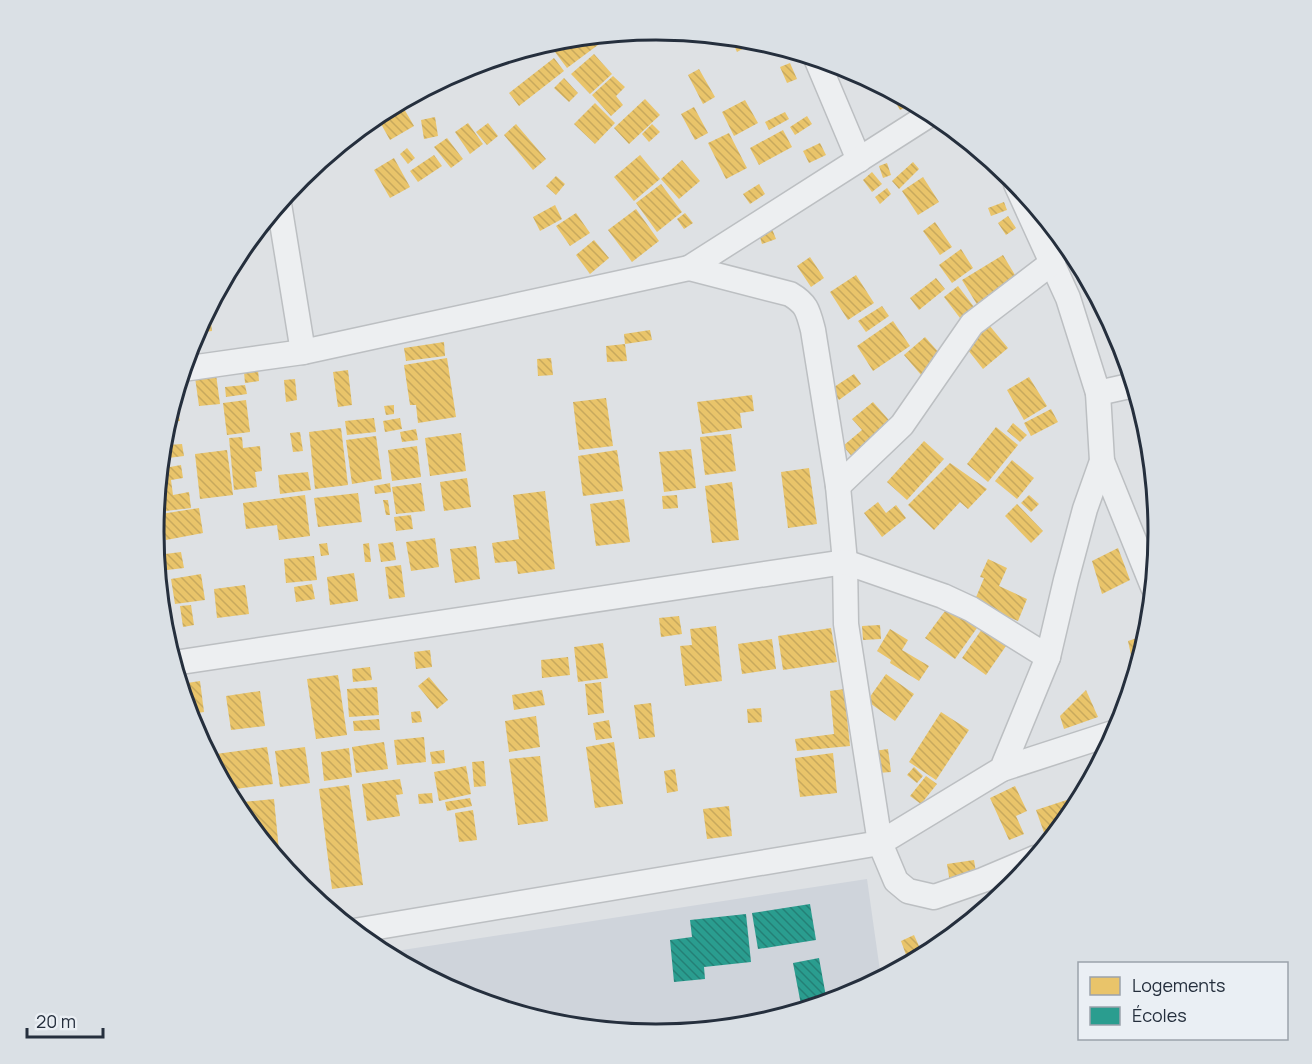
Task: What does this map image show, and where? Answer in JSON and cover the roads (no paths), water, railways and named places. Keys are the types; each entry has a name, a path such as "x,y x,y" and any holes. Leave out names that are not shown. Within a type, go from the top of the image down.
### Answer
{"street":[{"path":"821,70 859,160"},
{"path":"193,368 303,352 689,268 923,119"},
{"path":"1029,212 1068,298 1098,393 1102,461 1146,569"},
{"path":"281,215 303,352"},
{"path":"838,486 902,425 972,324 1053,262"},
{"path":"689,268 790,294 802,301 808,312 813,330 838,486 845,561 846,624 880,843 896,881 908,891 934,897 1017,865"},
{"path":"1098,393 1125,387"},
{"path":"1002,769 1048,657 1085,509 1102,461"},
{"path":"182,662 845,561 943,596 971,609 1048,657"},
{"path":"366,929 880,843 1002,769 1103,736"}]}
